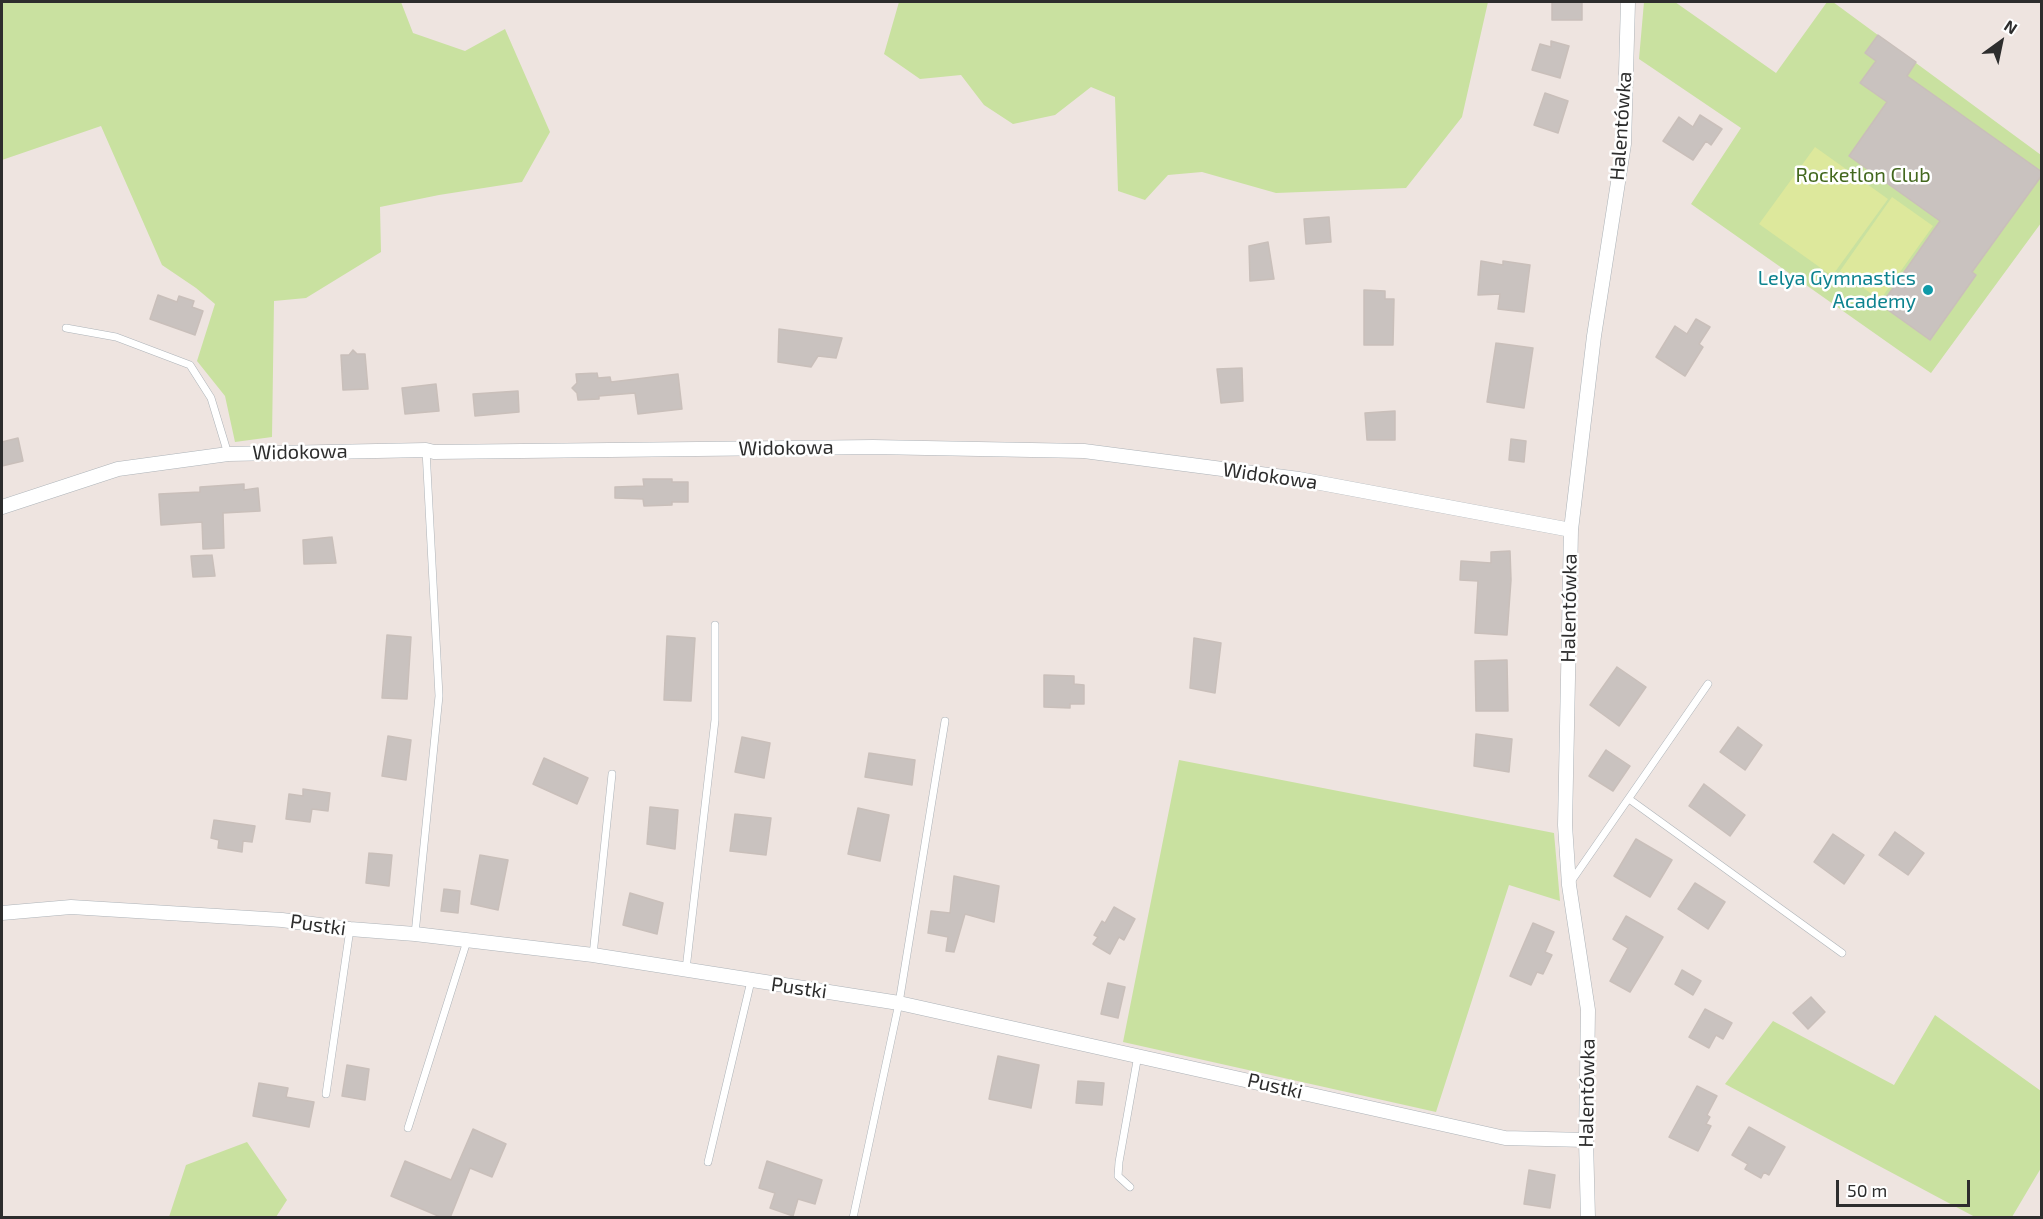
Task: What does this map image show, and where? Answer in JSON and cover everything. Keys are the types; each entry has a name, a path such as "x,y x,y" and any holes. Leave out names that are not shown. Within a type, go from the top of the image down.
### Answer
{"street":[{"name":"Halentówka","path":"1588,1218 1586,1140 1588,1010 1569,885 1565,825 1571,530 1594,336 1624,144 1628,2"},
{"name":"Widokowa","path":"2,507 118,469 228,454 426,450 458,452 873,447 1084,451 1299,479 1571,530"},
{"name":"Pustki","path":"2,913 71,907 282,920 593,955 900,1003 1505,1138 1586,1140"}],"lane":[{"path":"66,328 116,337 190,365 211,398 228,454"},
{"path":"415,934 439,696 426,450"},
{"path":"686,969 714,720 715,625"},
{"path":"1569,885 1708,684"},
{"path":"854,1218 900,1003 945,721"},
{"path":"593,955 612,774"},
{"path":"1629,799 1842,953"},
{"path":"326,1094 350,929"},
{"path":"408,1128 466,941"},
{"path":"708,1162 751,981"},
{"path":"1130,1188 1118,1176 1138,1055"}],"green space":[{"path":"2,2 401,2 413,33 465,51 505,29 550,132 522,182 380,207 381,252 306,298 274,301 272,437 235,442 225,396 197,361 215,304 162,265 101,126 2,160"},
{"path":"899,2 1488,2 1462,117 1406,188 1276,193 1202,172 1168,175 1145,200 1118,191 1115,97 1091,87 1055,115 1013,124 984,105 961,75 920,79 884,54"},
{"name":"Rocketlon Club","path":"1644,2 1675,2 1776,73 1827,2 1833,2 2041,155 2041,223 1931,373 1691,204 1741,128 1639,59"},
{"path":"1815,147 1888,199 1832,276 1759,224"},
{"path":"1892,197 1933,226 1880,300 1840,271"},
{"path":"1179,760 1554,833 1560,901 1509,885 1436,1112 1123,1042"},
{"path":"1935,1015 2041,1091 2041,1168 2012,1217 1975,1217 1725,1084 1773,1021 1894,1085"},
{"path":"247,1142 287,1200 276,1217 169,1217 186,1165"}],"building":[{"path":"1552,2 1582,2 1582,20 1552,20"},
{"path":"1878,35 1916,62 1907,76 2042,172 1972,272 1976,275 1930,340 1881,305 1940,221 1849,156 1887,102 1860,83 1876,61 1865,53"},
{"path":"1551,41 1569,46 1560,78 1532,70 1540,44 1551,47"},
{"path":"1545,93 1568,101 1558,133 1534,125"},
{"path":"1700,115 1722,129 1711,145 1706,141 1693,160 1663,141 1679,117 1693,127"},
{"path":"1329,217 1331,242 1306,244 1304,219"},
{"path":"1268,242 1274,279 1250,281 1249,246"},
{"path":"1481,261 1503,265 1503,261 1530,265 1524,312 1498,309 1500,294 1478,295"},
{"path":"1364,290 1385,291 1385,299 1394,299 1393,345 1364,345"},
{"path":"158,295 177,302 179,296 194,301 192,307 203,311 195,335 150,319"},
{"path":"1696,319 1710,327 1699,344 1703,347 1685,376 1656,357 1675,326 1687,334"},
{"path":"779,329 842,338 836,358 818,356 811,367 778,362"},
{"path":"1496,343 1533,348 1524,408 1487,402"},
{"path":"353,350 357,354 365,354 368,389 343,390 341,355 349,355"},
{"path":"1242,368 1243,401 1221,403 1217,369"},
{"path":"597,373 598,378 610,377 611,382 678,374 682,409 638,414 635,393 578,400 577,393 572,388 577,383 576,374"},
{"path":"436,384 439,411 405,414 402,388"},
{"path":"518,391 519,412 475,416 473,394"},
{"path":"1395,411 1395,440 1367,440 1365,413"},
{"path":"18,438 23,461 2,466 2,442"},
{"path":"1511,439 1526,441 1524,462 1509,460"},
{"path":"643,479 672,479 672,482 688,482 688,502 644,506 643,499 615,498 615,487 644,486"},
{"path":"244,484 244,490 258,488 260,511 223,513 224,548 203,549 202,522 161,525 159,494 200,492 200,487"},
{"path":"332,537 336,563 304,564 303,540"},
{"path":"1510,551 1511,580 1507,635 1475,633 1478,581 1460,580 1461,561 1491,563 1491,552"},
{"path":"212,555 215,576 193,577 191,556"},
{"path":"387,635 411,637 407,699 382,698"},
{"path":"667,636 695,638 691,701 664,700"},
{"path":"1194,638 1221,643 1215,693 1190,688"},
{"path":"1507,660 1508,711 1476,711 1475,661"},
{"path":"1617,667 1646,687 1619,726 1590,705"},
{"path":"1044,675 1074,676 1074,684 1084,685 1084,704 1070,704 1070,708 1044,707"},
{"path":"1738,727 1762,745 1745,770 1720,752"},
{"path":"1476,734 1512,739 1509,772 1474,766"},
{"path":"388,736 411,740 406,780 382,776"},
{"path":"742,737 770,743 764,778 735,772"},
{"path":"1606,750 1630,766 1613,791 1589,776"},
{"path":"869,753 915,760 912,785 865,777"},
{"path":"544,758 588,778 577,804 533,784"},
{"path":"1704,784 1745,815 1730,836 1689,806"},
{"path":"303,789 330,793 328,811 312,809 310,822 286,819 289,794 303,796"},
{"path":"650,807 678,810 675,849 647,844"},
{"path":"858,808 889,815 880,861 848,854"},
{"path":"735,814 771,818 766,855 730,851"},
{"path":"214,820 255,826 252,842 243,841 242,852 218,848 219,840 211,838"},
{"path":"1895,832 1924,853 1908,875 1879,855"},
{"path":"1833,834 1864,855 1844,884 1814,862"},
{"path":"1636,839 1672,860 1650,897 1614,876"},
{"path":"369,853 392,855 389,886 366,883"},
{"path":"480,855 508,860 498,910 471,904"},
{"path":"954,876 999,886 994,922 965,914 954,952 946,951 948,937 928,933 931,911 950,913"},
{"path":"1695,883 1725,902 1708,929 1678,909"},
{"path":"444,889 460,891 458,913 441,911"},
{"path":"630,893 663,903 657,934 623,925"},
{"path":"1114,907 1135,919 1124,940 1119,937 1110,954 1093,944 1098,937 1094,935 1102,921 1105,923"},
{"path":"1626,916 1663,937 1630,992 1610,981 1628,948 1613,939"},
{"path":"1533,923 1554,932 1545,952 1552,955 1543,974 1537,972 1531,985 1510,976"},
{"path":"1682,970 1701,981 1693,995 1675,984"},
{"path":"1108,983 1125,987 1118,1018 1101,1014"},
{"path":"1811,997 1825,1012 1808,1029 1793,1013"},
{"path":"1705,1009 1732,1023 1723,1039 1716,1035 1709,1048 1689,1037"},
{"path":"998,1056 1039,1065 1031,1108 989,1099"},
{"path":"347,1065 369,1069 365,1100 342,1096"},
{"path":"1078,1081 1104,1083 1102,1105 1076,1103"},
{"path":"259,1083 288,1088 286,1097 314,1102 309,1127 253,1116"},
{"path":"1697,1086 1717,1096 1707,1115 1710,1117 1706,1124 1711,1126 1698,1151 1669,1137"},
{"path":"1749,1127 1785,1147 1769,1175 1764,1172 1761,1178 1745,1169 1748,1164 1732,1155"},
{"path":"473,1129 506,1144 492,1177 470,1168 450,1218 443,1218 391,1196 405,1161 451,1180"},
{"path":"767,1161 822,1180 815,1204 798,1199 793,1216 770,1208 775,1193 759,1188"},
{"path":"1529,1170 1555,1175 1550,1208 1524,1204"}],"place":[{"name":"Lelya Gymnastics Academy","path":"1928,290"}]}
